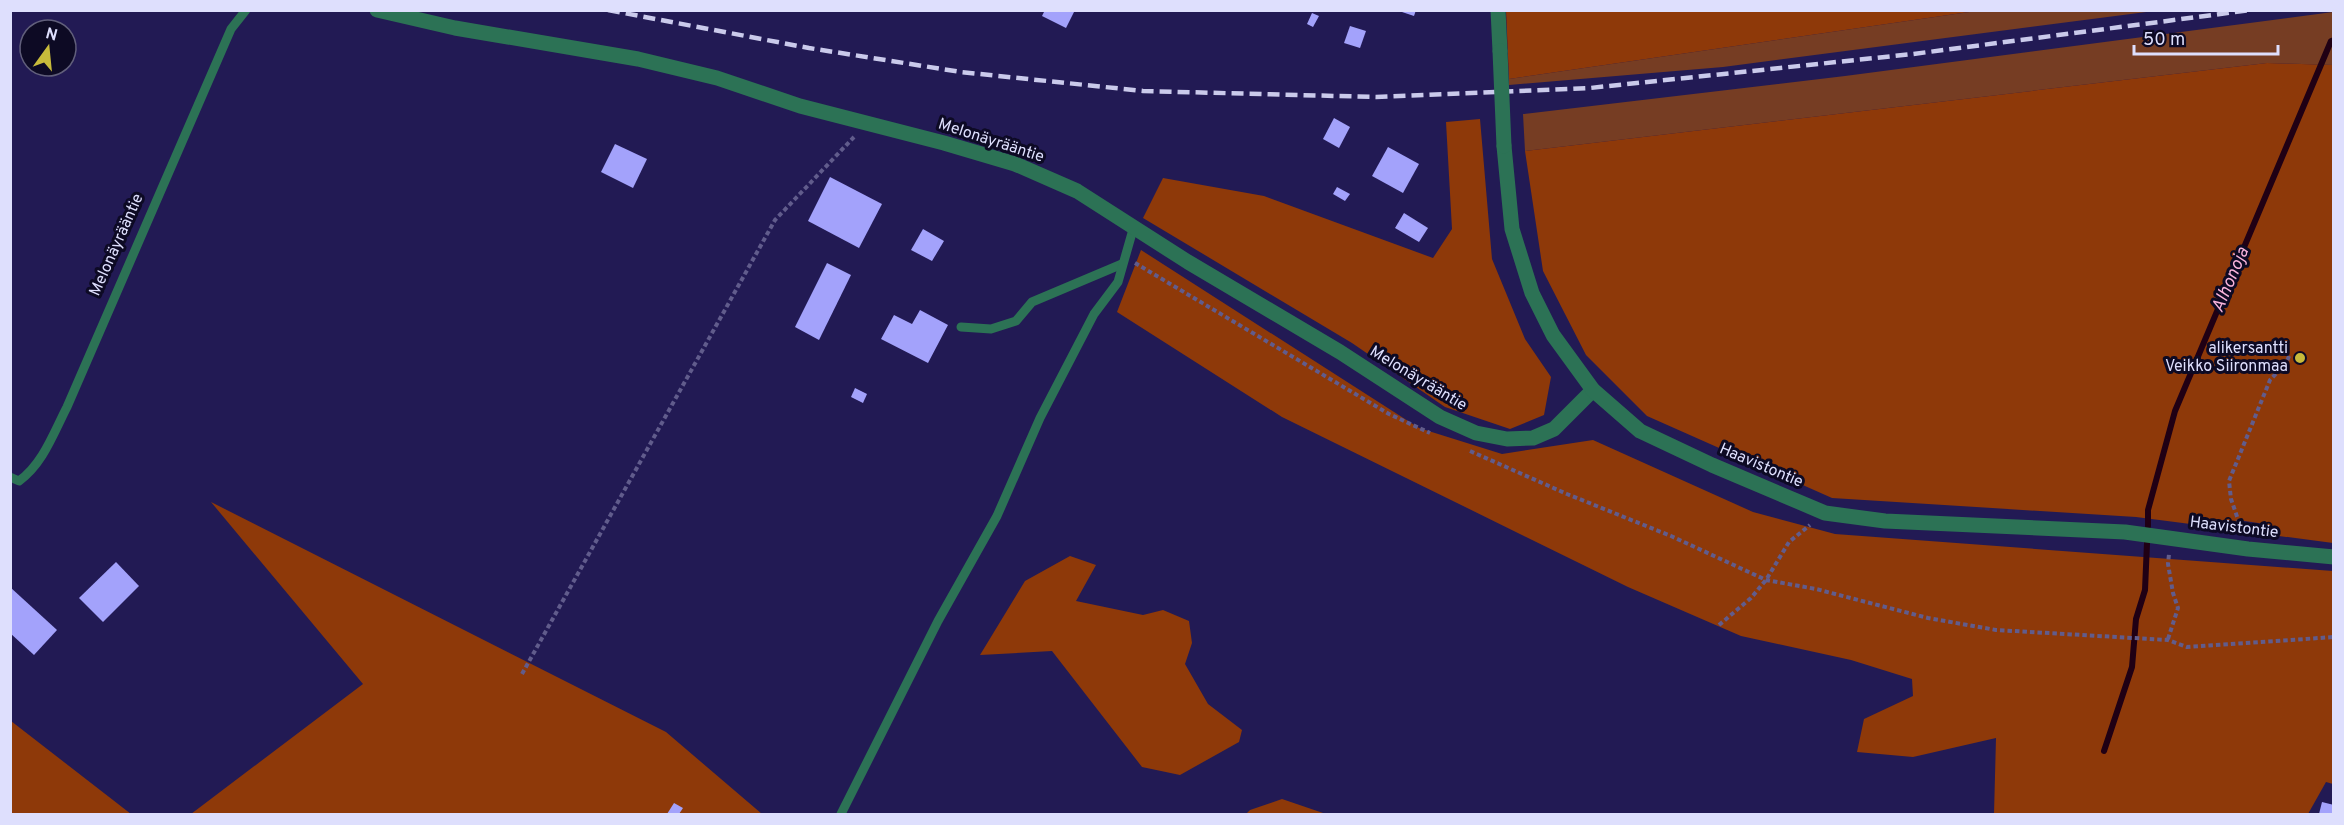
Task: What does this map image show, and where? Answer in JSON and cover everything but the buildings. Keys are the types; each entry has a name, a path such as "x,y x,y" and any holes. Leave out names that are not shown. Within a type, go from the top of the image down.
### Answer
{"street":[{"name":"Melonäyrääntie","path":"377,10 455,28 638,59 717,78 800,106 1015,164 1077,191 1134,225 1188,262 1340,352 1440,417 1476,433 1506,439 1533,438 1554,429 1593,390"},
{"name":"Haavistontie","path":"1498,10 1504,146 1512,230 1532,294 1552,335 1593,390 1641,431 1712,465 1824,513 1885,520 2125,532 2248,549 2334,557"}],"lane":[{"name":"Melonäyrääntie","path":"10,477 19,481 28,474 49,442 67,406 231,29 246,10"},
{"path":"841,814 938,621 997,516 1040,418 1083,335 1094,314 1118,282 1134,225"},
{"path":"961,327 991,329 1016,321 1032,302 1123,260"}],"path":[{"path":"522,674 775,220 867,124"},
{"path":"1123,260 1389,414 1431,433"},
{"path":"2248,549 2231,499 2229,481 2270,380 2286,363 2290,354"},
{"path":"1462,447 1567,494 1671,536 1766,580 1816,589 1928,618 1996,630 2168,640 2187,647 2334,637"},
{"path":"1719,625 1751,598 1766,580 1789,542 1824,513"},
{"path":"2168,640 2178,608 2168,564 2172,538"}],"shaded area":[{"path":"1506,10 1976,11 1509,79"},
{"path":"1976,11 2154,11 1723,67 1509,85 1509,79"},
{"path":"2333,12 2333,65 2267,63 1525,151 1523,114 1845,76"},
{"path":"2267,63 2333,65 2333,543 2264,534 2265,524 2238,520 2237,530 2136,517 1832,498 1647,416 1586,355 1543,271 1525,151"},
{"path":"1480,119 1492,259 1525,339 1551,377 1544,415 1510,429 1445,407 1352,343 1143,218 1163,178 1264,196 1433,258 1452,229 1446,122"},
{"path":"1141,250 1419,428 1502,454 1593,440 1753,512 1835,534 2333,571 2333,784 2326,782 2308,814 1994,814 1996,738 1913,757 1857,752 1864,719 1913,696 1912,679 1851,660 1741,636 1628,587 1282,417 1117,312"},
{"path":"211,502 666,732 762,814 191,814 363,684"},
{"path":"1070,556 1096,565 1076,601 1143,615 1163,610 1189,621 1192,643 1185,664 1208,704 1242,730 1239,742 1180,775 1142,767 1052,651 980,655 1025,581"},
{"path":"11,721 131,814 11,814"},
{"path":"1282,799 1326,814 1246,814 1250,810"}],"waterway":[{"name":"Alhonoja","path":"2148,526 2148,510 2175,411 2331,41 2334,40"},
{"name":"Alhonoja","path":"2104,751 2132,667 2136,619 2145,590 2147,543"}],"railway":[{"path":"608,10 809,48 961,72 1143,91 1376,97 1590,88 1913,54 2251,10"}],"place":[{"name":"alikersantti Veikko Siironmaa","path":"2300,358"}]}
